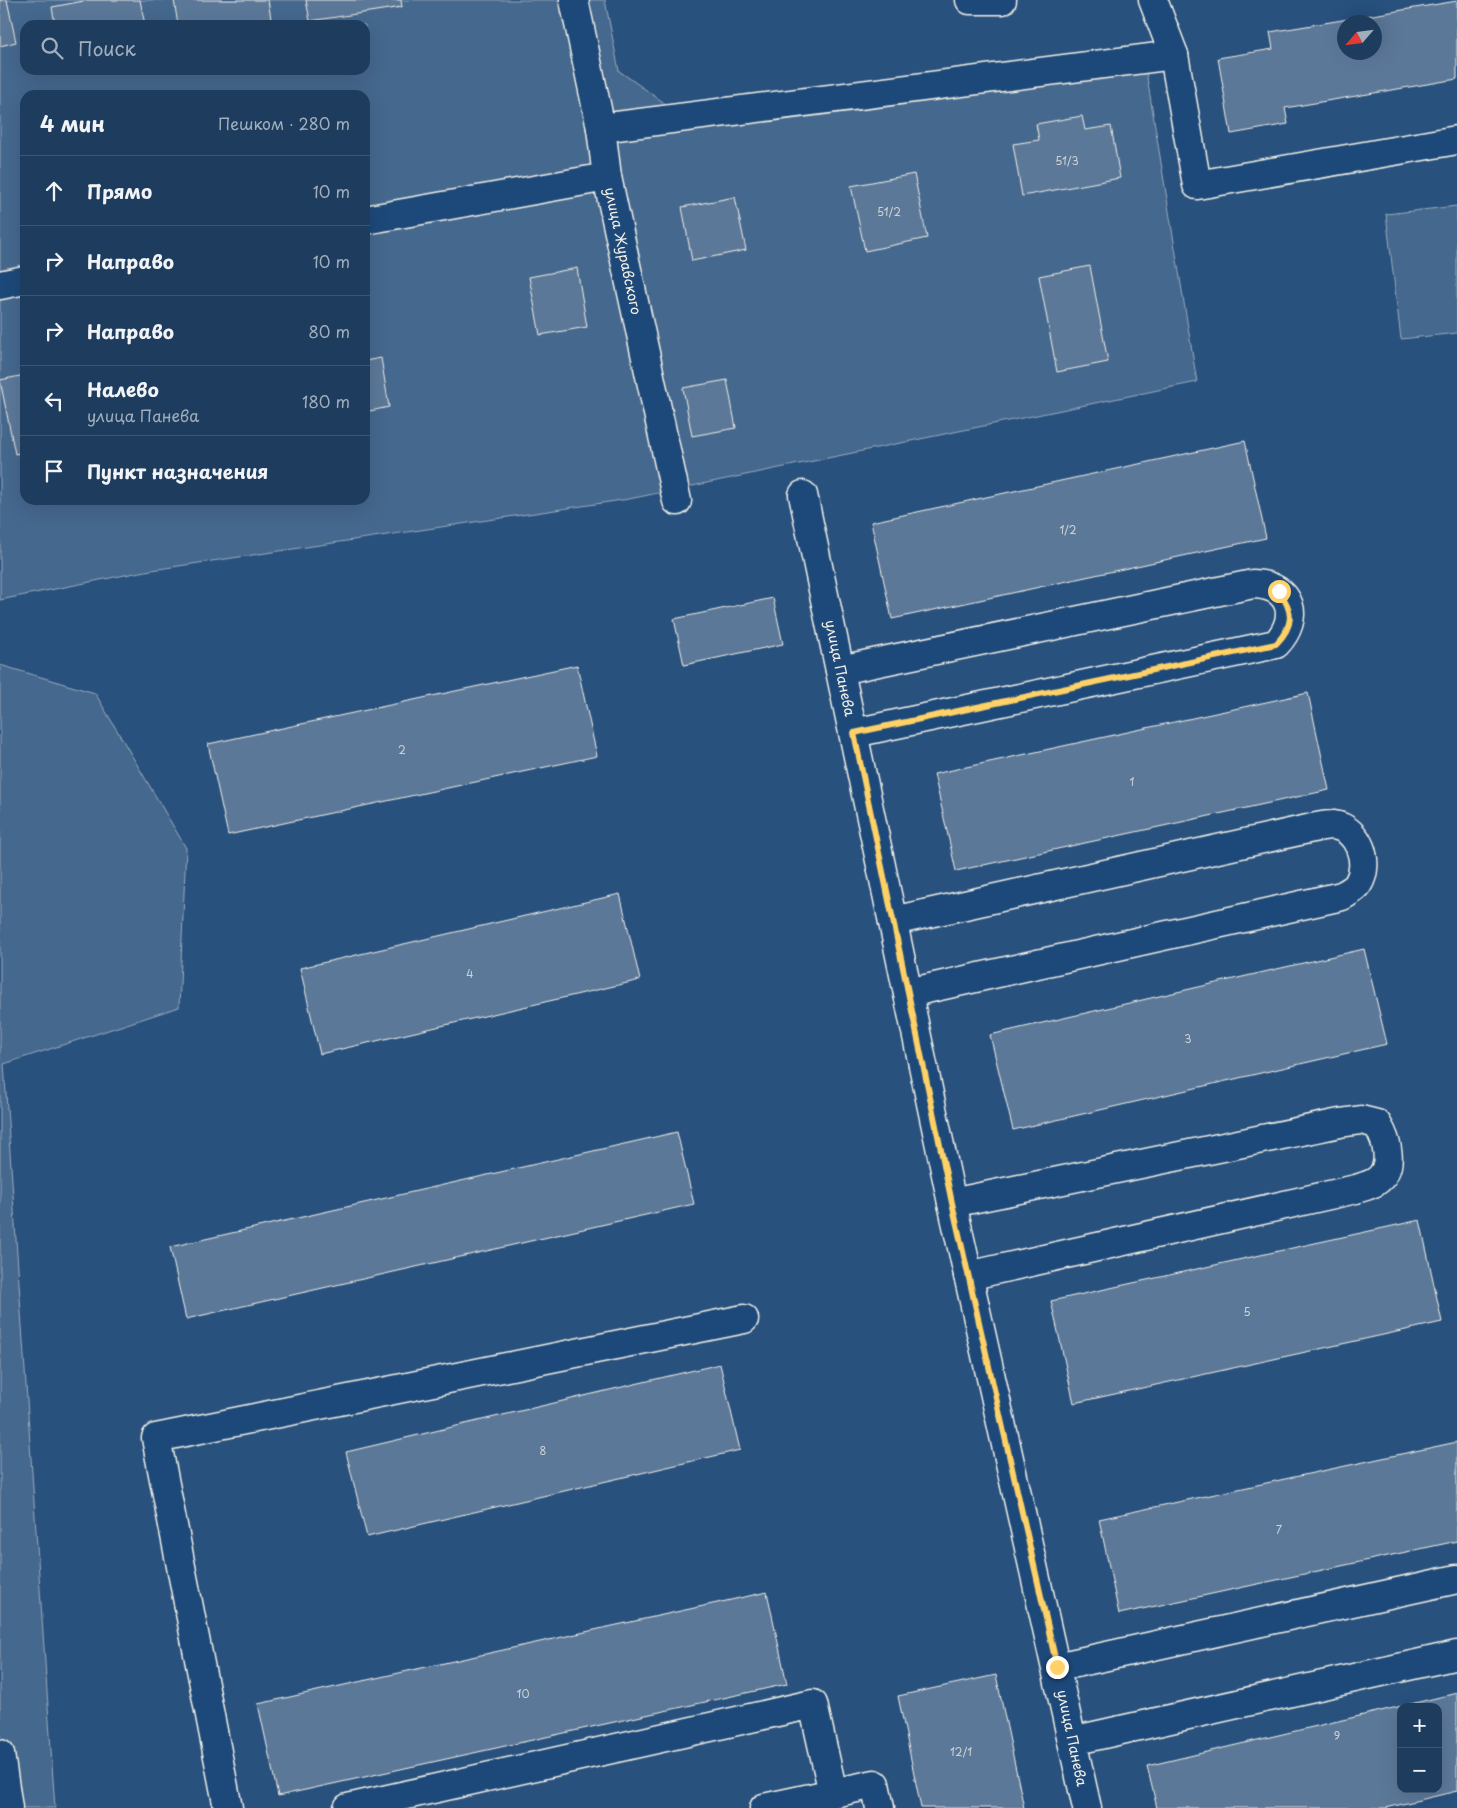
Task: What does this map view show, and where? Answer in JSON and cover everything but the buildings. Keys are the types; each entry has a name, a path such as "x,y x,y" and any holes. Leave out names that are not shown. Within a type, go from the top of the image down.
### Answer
{"street":[{"name":"улица Журавского","path":"574,0 601,128 607,178 676,502"},
{"path":"970,0 1002,0"},
{"path":"1153,0 1174,55 1197,186 1457,140"},
{"path":"601,128 1174,55"},
{"path":"370,219 607,178"},
{"path":"0,285 20,281"},
{"name":"улица Панева","path":"803,495 952,1203 1087,1808"},
{"path":"840,670 1253,584 1268,584 1279,591 1288,604 1290,621 1286,634 1276,644 854,733"},
{"path":"893,921 1317,827 1334,825 1350,832 1360,847 1363,869 1358,886 1342,896 908,993"},
{"path":"952,1203 1340,1122 1361,1120 1377,1124 1384,1136 1389,1155 1385,1171 1376,1181 1356,1189 968,1276"},
{"path":"228,1808 156,1438 744,1319"},
{"path":"1057,1667 1457,1579"},
{"path":"1072,1742 1457,1655"},
{"path":"348,1808 813,1704 833,1793"},
{"path":"0,1754 8,1808"},
{"path":"764,1808 875,1784 880,1808"}],"shaded area":[{"path":"0,0 605,0 619,71 676,111 1144,59 1197,382 629,499 145,571 0,600"},
{"path":"1457,206 1457,333 1401,339 1386,214"},
{"path":"0,665 95,693 186,848 179,1007 4,1064 55,1808 0,1808"}],"route":[{"path":"1057,1667 952,1203 854,733 1276,644 1286,634 1290,621 1288,604 1279,591"}]}
